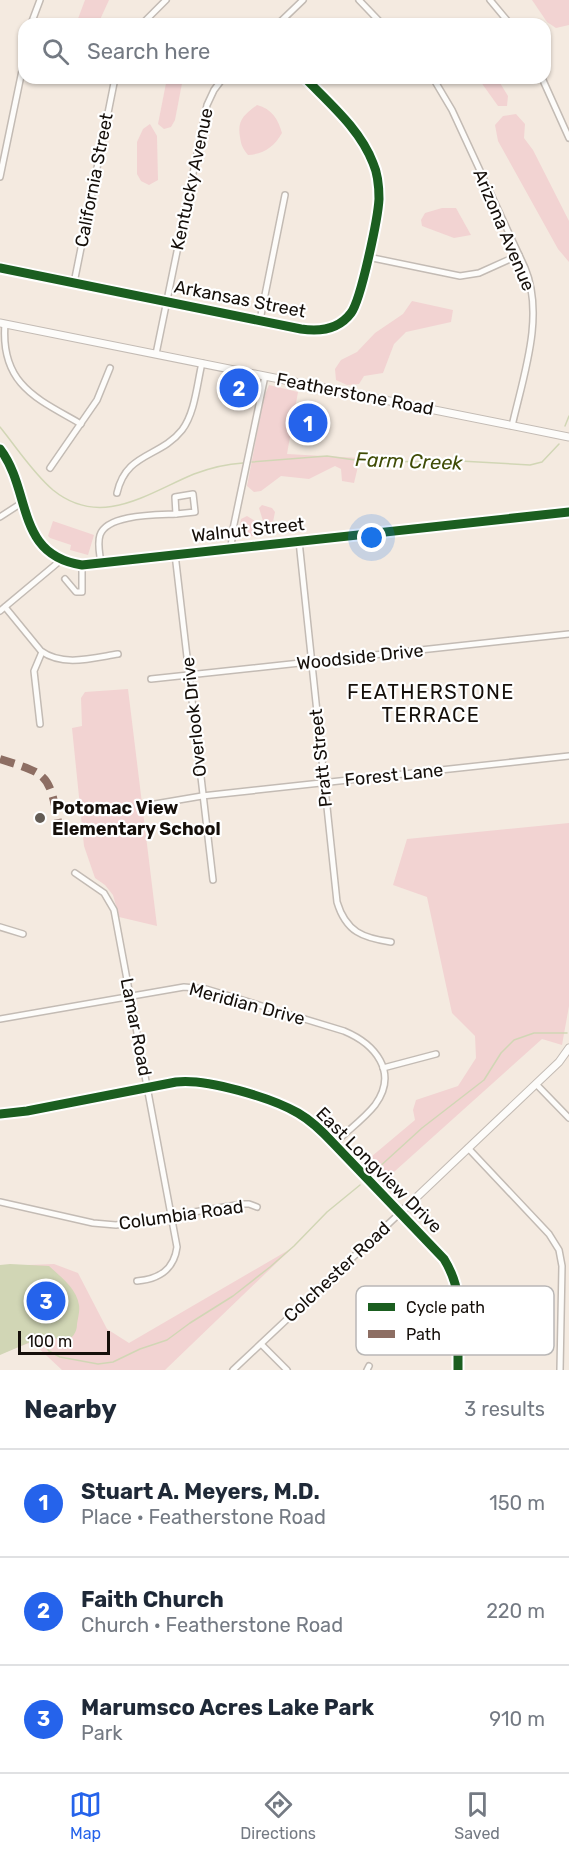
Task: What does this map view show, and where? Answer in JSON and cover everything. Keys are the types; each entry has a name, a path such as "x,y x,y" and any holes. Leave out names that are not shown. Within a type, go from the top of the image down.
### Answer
{"street":[{"path":"33,18 40,0"},
{"path":"148,18 166,0"},
{"path":"284,18 303,0"},
{"path":"359,0 376,18"},
{"path":"490,0 505,18"},
{"path":"0,177 19,84"},
{"name":"California Street","path":"74,283 114,84"},
{"name":"Kentucky Avenue","path":"156,354 207,105 218,84"},
{"name":"Arkansas Street","path":"0,268 311,330 323,330 337,325 348,316 356,304 379,201 378,178 366,147 354,129 311,84"},
{"name":"Arizona Avenue","path":"437,84 452,110 530,280 534,317 512,426"},
{"path":"545,84 569,138"},
{"path":"260,320 285,195"},
{"path":"368,257 460,276 479,273 519,255"},
{"path":"2,323 1,351 6,370 16,386 28,396 81,424"},
{"name":"Featherstone Road","path":"2,323 569,437"},
{"path":"117,493 123,474 133,463 172,440 184,427 190,416 202,363"},
{"path":"50,468 102,390 110,368"},
{"path":"231,548 265,376"},
{"name":"Walnut Street","path":"0,449 15,476 25,515 35,538 46,550 61,560 82,565 569,512"},
{"path":"100,564 99,538 108,523 118,519 176,514 195,512 193,494 175,497 176,514"},
{"path":"0,517 22,502"},
{"name":"Pratt Street","path":"299,541 337,902 339,910 349,925 362,936 392,942"},
{"name":"Overlook Drive","path":"175,554 213,880"},
{"path":"61,560 3,609 42,652 55,659 118,654"},
{"path":"65,579 76,592 82,592 82,565"},
{"name":"Woodside Drive","path":"151,679 569,634"},
{"path":"40,724 34,671 42,652"},
{"name":"Forest Lane","path":"149,805 202,796 569,756"},
{"name":"Lamar Road","path":"75,873 104,893 111,903 177,1247 174,1260 162,1274 148,1280 137,1281"},
{"path":"0,927 23,934"},
{"name":"Meridian Drive","path":"0,1019 176,987 206,989 354,1035 372,1048 383,1068"},
{"name":"Colchester Road","path":"233,1370 536,1084 569,1048"},
{"path":"334,1144 377,1102 383,1088 383,1068 436,1054"},
{"name":"East Longview Drive","path":"0,1114 180,1082 199,1081 267,1100 300,1114 319,1129 444,1259 456,1286"},
{"path":"536,1084 569,1118"},
{"path":"468,1148 549,1234 559,1250 562,1266 560,1370"},
{"name":"Columbia Road","path":"0,1202 106,1225 129,1225 242,1204 257,1207"},
{"path":"261,1344 287,1370"}],"shaded area":[{"path":"85,0 109,0 101,18 78,18"},
{"path":"532,0 569,0 569,25 556,28 551,25 551,18 544,18"},
{"path":"166,84 182,84 175,120 171,127 164,129 158,124"},
{"path":"482,84 501,84 508,96 507,106 498,106"},
{"path":"257,105 274,115 282,133 268,149 248,155 241,142 239,131 245,115"},
{"path":"516,114 525,124 524,138 533,150 569,221 569,262 558,249 498,141 495,125 503,116"},
{"path":"150,124 157,136 158,180 149,185 141,181 137,174 137,142 143,129"},
{"path":"442,208 456,208 471,235 454,238 422,226 421,220 425,213"},
{"path":"412,301 453,310 451,322 406,332 394,344 383,373 364,376 359,384 347,385 336,380 335,369 341,360 357,352 375,333 403,314"},
{"path":"269,385 298,392 287,454 360,458 354,483 342,481 341,469 335,466 309,479 281,476 261,491 254,492 247,486 264,397"},
{"path":"262,505 272,508 275,512 271,532 242,537 239,531 241,519 247,516 257,522 263,521 259,508"},
{"path":"53,521 94,535 88,555 70,550 71,545 50,538 48,536"},
{"path":"128,689 157,926 119,917 113,895 95,878 84,846 72,728 82,726 81,698 85,692"},
{"path":"569,823 569,1006 562,1045 542,1039 385,1180 365,1162 415,1120 413,1110 416,1100 458,1086 476,1058 475,1036 452,1013 427,897 393,885 407,839"},
{"path":"292,1248 165,1370 62,1370 32,1342 0,1354 0,1266 54,1264 78,1273 107,1329 129,1343"},
{"path":"0,1265 49,1266 72,1288 79,1305 74,1335 64,1342 50,1336 42,1337 0,1355"}],"waterway":[{"name":"Farm Creek","path":"565,426 569,416"},
{"name":"Farm Creek","path":"0,427 32,468 53,490 71,501 89,507 124,504 194,474 224,465 243,463"},
{"name":"Farm Creek","path":"252,462 327,456 369,462 460,461 530,465 542,462 559,444"},
{"path":"377,1169 422,1128 484,1080 501,1053 514,1040 534,1033 567,1033"},
{"path":"40,1339 49,1351 60,1357 98,1364 113,1362 140,1349 167,1340 233,1296 270,1267 327,1212 360,1185"}],"marked path":[{"path":"0,759 27,768 43,777 52,793 58,821"}],"cycle path":[{"path":"0,268 301,329 329,328 341,323 355,305 364,276 378,209 378,180 373,163 360,139 311,84"},
{"path":"0,449 17,483 35,535 45,549 61,559 82,565 569,512"},
{"path":"0,1114 27,1111 176,1082 221,1086 272,1101 298,1113 326,1135 444,1259 456,1286"},
{"path":"458,1355 458,1370"}],"place":[{"name":"Faith Church","path":"239,388"},
{"name":"Stuart A. Meyers, M.D.","path":"308,423"},
{"name":"Potomac View Elementary School","path":"40,818"},
{"name":"Marumsco Acres Lake Park","path":"46,1301"}],"district":[{"name":"FEATHERSTONE TERRACE","path":"431,704"}]}
